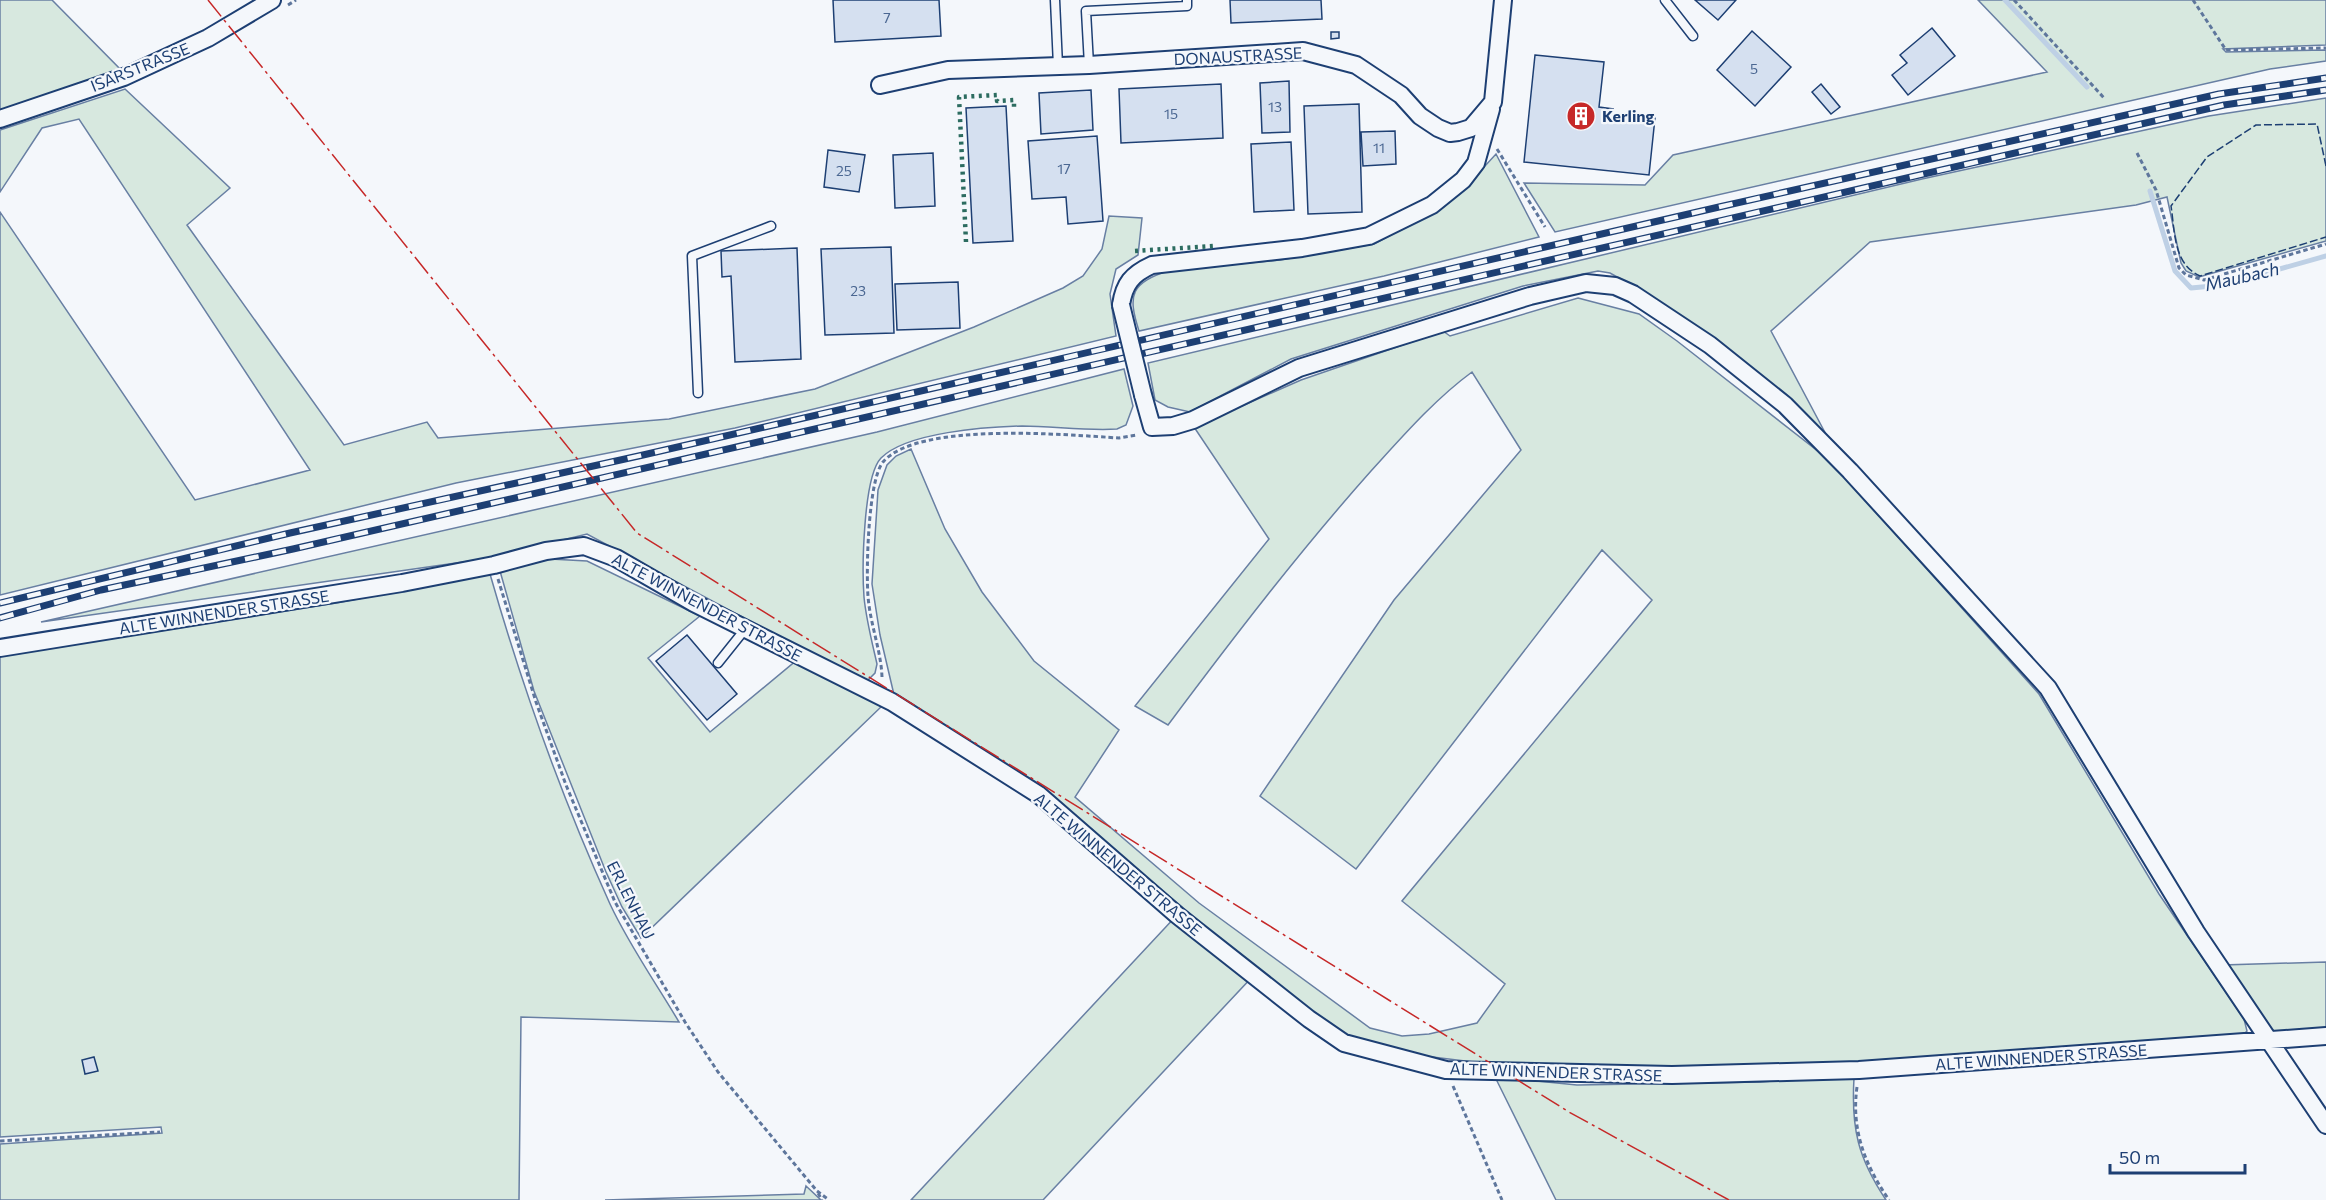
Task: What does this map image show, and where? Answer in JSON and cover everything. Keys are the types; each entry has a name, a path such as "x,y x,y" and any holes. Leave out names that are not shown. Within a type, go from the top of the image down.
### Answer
{"street":[{"name":"ISARSTRASSE","path":"0,119 124,76 208,38 272,0"},
{"path":"1503,0 1493,102 1476,163 1462,180 1432,205 1369,236 1302,248 1152,265 1138,272 1126,284 1122,305 1152,427 1173,426 1192,420 1299,368 1530,296 1586,283 1615,286 1633,294 1710,345 1785,405 1850,471 2048,688 2196,932 2326,1125"},
{"name":"DONAUSTRASSE","path":"880,85 948,70 1089,65 1303,51 1322,54 1356,65 1401,95 1420,116 1438,129 1450,133 1471,128 1493,102"},
{"name":"ALTE WINNENDER STRASSE","path":"0,648 494,566 546,551 584,546 616,558 694,603 882,697 1039,795 1186,921 1309,1019 1344,1043 1446,1070 1672,1075 1860,1070 2326,1036"}],"lane":[{"path":"1055,0 1058,66"},
{"path":"1089,65 1086,11 1144,4 1187,6 1187,0"},
{"path":"1665,0 1693,36"},
{"path":"698,393 692,256 771,226"},
{"path":"718,663 746,627"}],"path":[{"path":"2014,0 2105,99"},
{"path":"2193,0 2226,50 2326,48"},
{"path":"1485,130 1545,227"},
{"path":"2137,153 2156,190 2170,230 2176,259 2186,275 2204,280 2326,244"},
{"path":"882,697 881,668 868,596 872,486 883,462 907,448 951,437 1000,432 1119,438 1139,434 1152,427"},
{"name":"ERLENHAU","path":"494,566 536,702 566,785 615,902 685,1022 718,1072 817,1191 829,1200"},
{"path":"1446,1070 1502,1200"},
{"path":"1860,1070 1855,1113 1857,1132 1867,1164 1889,1200"},
{"path":"0,1141 160,1132"},
{"path":"817,1191 822,1200"}],"shaded area":[{"path":"0,0 52,0 123,72 0,112"},
{"path":"1978,0 2326,0 2326,45 2223,49 2226,52 2326,50 2326,61 2270,69 1555,232 1524,183 1645,185 1673,155 2047,72"},
{"path":"125,89 230,188 187,225 344,445 427,422 438,438 669,419 815,389 974,327 1063,288 1083,276 1102,249 1109,216 1142,218 1138,255 1116,269 1110,294 1116,336 735,428 456,483 0,595 0,212 195,500 310,470 79,119 42,128 0,192 0,130"},
{"path":"2326,98 2326,241 2199,277 2186,271 2181,263 2167,197 2136,205 1870,242 1771,331 1829,440 1728,353 1628,283 1610,273 1598,271 1523,286 1291,359 1190,412 1168,407 1155,400 1148,363 1922,179 2209,116"},
{"path":"1496,154 1539,237 1384,276 1139,331 1133,308 1135,292 1140,285 1157,275 1170,270 1280,260 1374,244 1428,215 1462,191"},
{"path":"1578,298 1639,314 1828,459 2039,694 2159,894 2244,1019 2247,1031 2242,1036 2191,1043 1753,1068 1506,1066 1416,1055 1347,1038 1259,971 1068,812 895,699 880,635 872,584 878,490 887,465 896,456 911,449 945,529 982,592 1034,661 1119,730 1075,797 1199,903 1370,1028 1402,1036 1429,1034 1477,1023 1505,984 1402,901 1652,600 1602,550 1356,869 1260,796 1394,600 1521,450 1472,372 1419,419 1344,502 1267,596 1168,725 1135,706 1269,539 1194,427 1301,380 1443,331 1450,336"},
{"path":"1124,369 1133,406 1126,425 1117,429 1022,426 968,430 909,442 893,449 881,458 870,484 865,524 864,597 877,664 875,673 867,681 860,680 587,534 484,559 41,622 877,432"},
{"path":"550,559 587,561 700,616 648,658 710,732 797,660 882,706 641,938 622,907 606,872 534,691 500,571"},
{"path":"490,574 544,741 592,864 626,934 679,1022 521,1017 519,1200 0,1200 0,1144 162,1133 161,1127 0,1137 0,656 336,603"},
{"path":"1177,915 1253,976 1043,1200 911,1200"},
{"path":"2326,962 2326,1031 2278,1033 2270,1029 2223,965"},
{"path":"1844,1076 1854,1078 1854,1113 1858,1142 1876,1185 1886,1200 1556,1200 1495,1077 1577,1085 1760,1082"},
{"path":"806,1186 821,1200 605,1200 804,1194"}],"building":[{"path":"833,0 939,0 941,36 835,42"},
{"path":"1230,0 1321,0 1322,19 1231,23"},
{"path":"1695,0 1736,0 1718,20"},
{"path":"1932,28 1955,56 1908,95 1892,75 1907,63 1900,55"},
{"path":"1752,31 1791,67 1755,106 1717,70"},
{"path":"1331,32 1339,32 1339,38 1331,39"},
{"name":"Kerling","path":"1535,55 1604,62 1599,107 1613,109 1612,114 1655,118 1649,175 1524,162"},
{"path":"1289,81 1290,132 1262,133 1260,83"},
{"path":"1221,84 1223,138 1121,143 1119,89"},
{"path":"1821,84 1840,107 1831,114 1812,92"},
{"path":"1091,90 1093,130 1041,134 1039,93"},
{"path":"1359,104 1362,212 1308,214 1304,106"},
{"path":"1006,106 1013,241 973,243 966,108"},
{"path":"1395,131 1396,164 1363,166 1361,132"},
{"path":"1097,136 1103,221 1068,224 1066,197 1032,199 1028,141"},
{"path":"1291,142 1294,210 1254,212 1251,144"},
{"path":"1291,142 1294,210 1254,212 1251,144"},
{"path":"828,150 865,155 859,192 824,187"},
{"path":"933,153 935,206 895,208 893,155"},
{"path":"891,247 894,333 825,335 821,249"},
{"path":"797,248 801,359 735,362 731,276 722,277 721,251"},
{"path":"958,282 960,328 897,330 895,284"},
{"path":"687,635 737,694 707,720 656,661"},
{"path":"94,1057 98,1071 85,1074 82,1060"}],"waterway":[{"name":"Maubach","path":"2005,0 2087,87"},
{"name":"Maubach","path":"2150,191 2175,271 2191,288 2223,285 2326,256"}],"railway":[{"path":"0,603 290,533 643,455 2219,94 2326,78"},
{"path":"0,618 101,590 293,549 2224,105 2326,90"}],"hedge":[{"path":"966,242 959,97 997,95 997,101 1014,100 1014,111"},
{"path":"1135,251 1213,246"}],"fence":[{"path":"2326,166 2317,124 2256,125 2207,157 2171,206 2180,255 2191,271 2200,276 2326,237"}],"power":[{"path":"208,0 637,533 1569,1112 1729,1200"}],"place":[{"name":"Kerling","path":"1581,116"}]}
